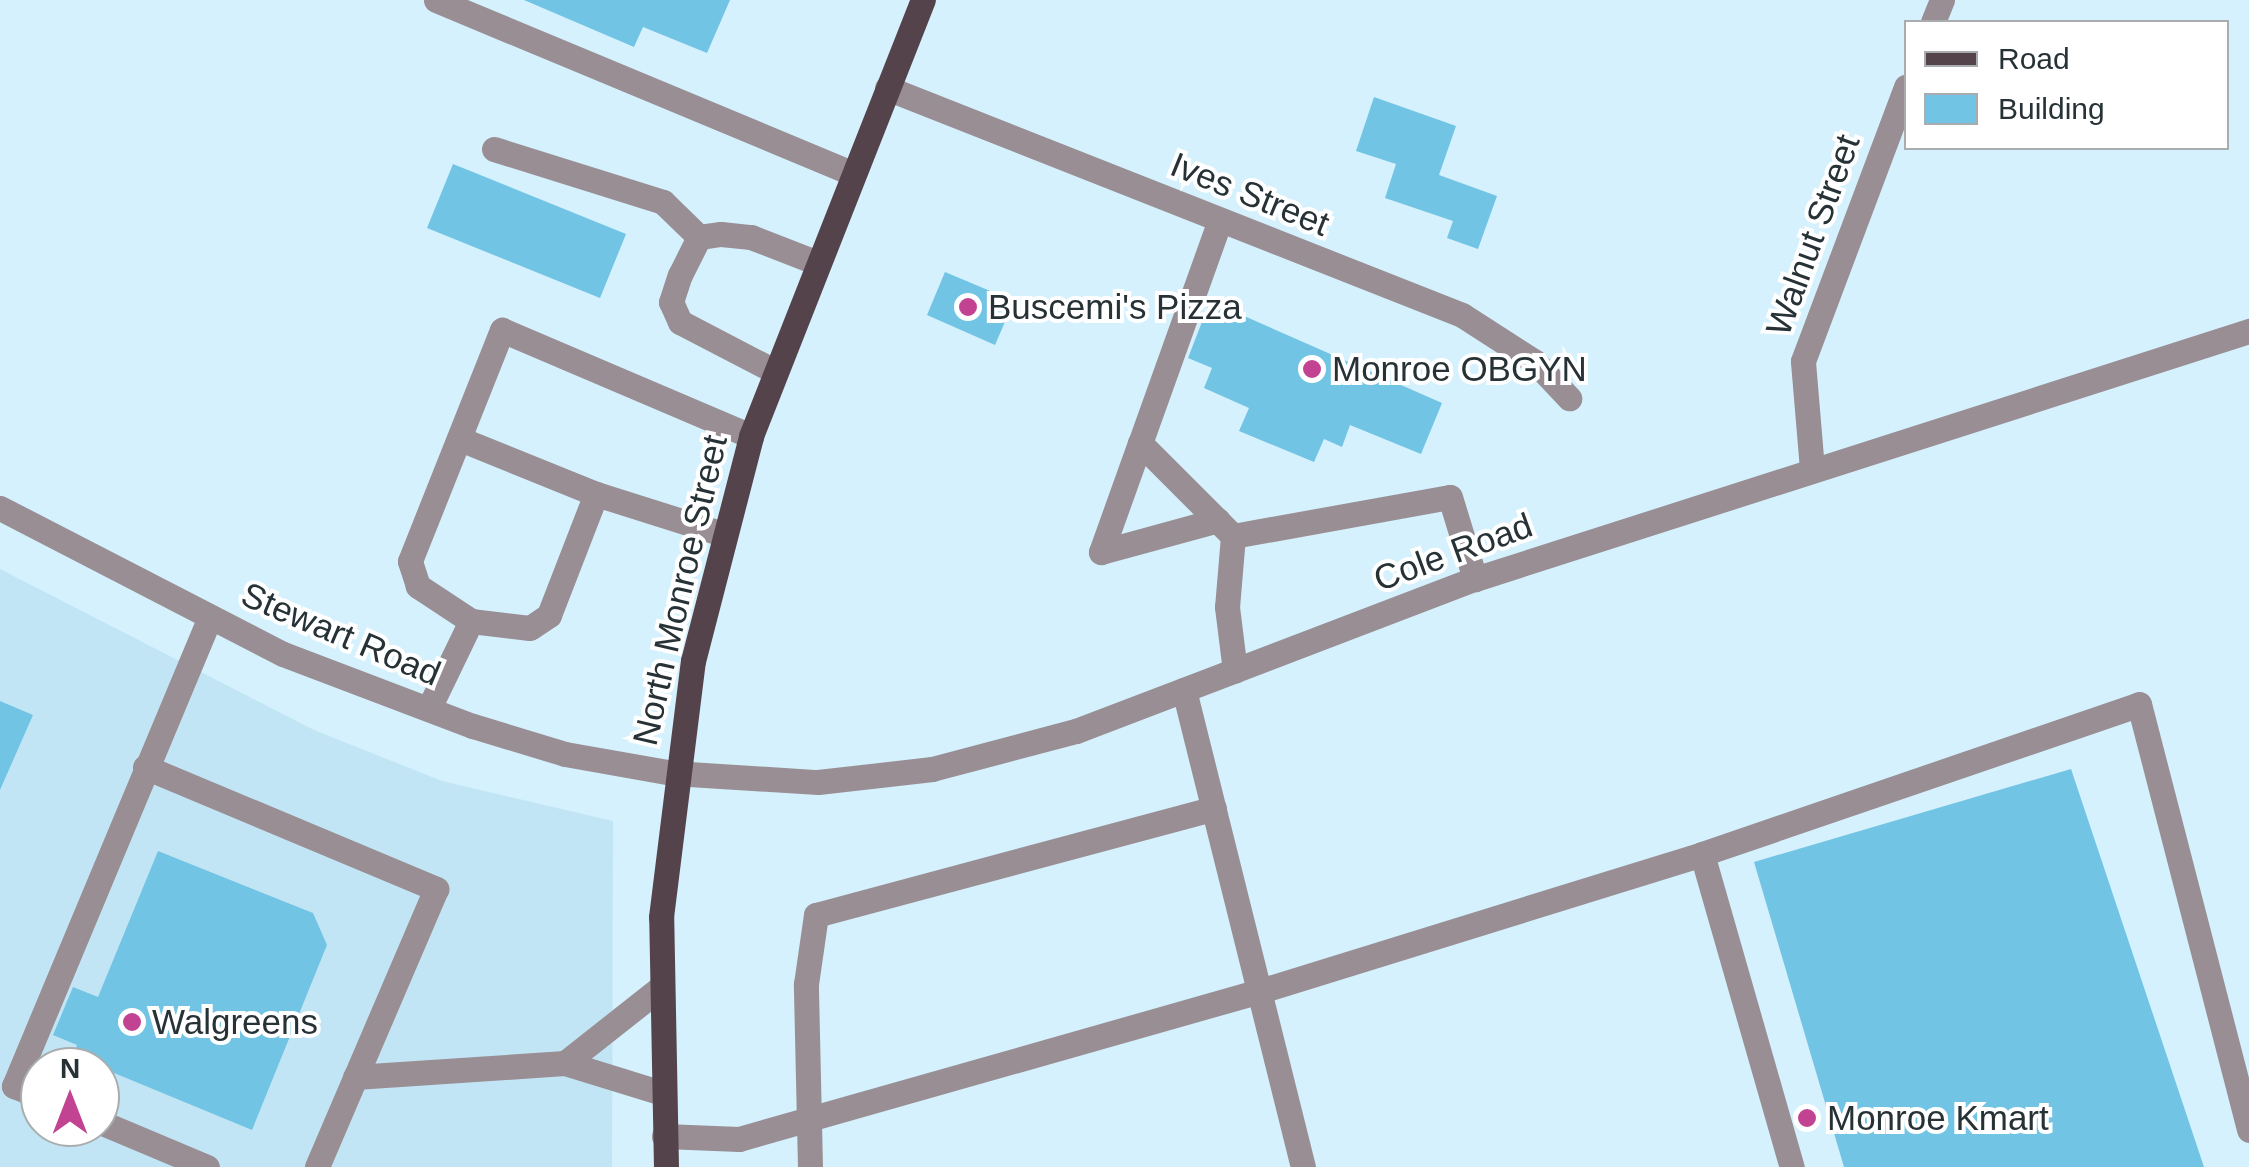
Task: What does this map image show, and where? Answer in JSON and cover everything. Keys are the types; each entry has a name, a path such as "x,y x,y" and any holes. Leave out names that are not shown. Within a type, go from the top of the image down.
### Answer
{"main road":[{"name":"North Monroe Street","path":"661,1166 664,1136 660,988 673,772 723,534 751,436 923,0"}],"street":[{"path":"436,0 853,174"},
{"name":"Ives Street","path":"887,88 1462,316 1535,362 1569,398"},
{"name":"Walnut Street","path":"1812,469 1804,361 1904,93"},
{"path":"494,149 663,202 699,237 751,237 818,263"},
{"path":"1220,220 1101,552 1225,528 1450,497 1475,579"},
{"path":"699,237 672,302 680,322 776,372"},
{"path":"596,494 550,616 530,628 470,621 418,586 410,561 502,330 751,436"},
{"name":"Cole Road","path":"673,772 818,782 932,769 1076,730 1475,579 2249,331"},
{"path":"460,438 596,494 723,534"},
{"path":"1140,443 1225,528 1226,608 1236,670"},
{"name":"Stewart Road","path":"0,508 284,654 565,754 673,772"},
{"path":"30,1047 210,617"},
{"path":"429,708 470,621"},
{"path":"1184,690 1303,1167"},
{"path":"664,1136 739,1140 1260,991 1702,854 2139,704 2249,1130"},
{"path":"145,767 436,890 317,1167"},
{"path":"810,1167 806,984 816,915 1214,808"},
{"path":"1702,854 1792,1167"},
{"path":"565,1063 660,988"},
{"path":"356,1077 565,1063 662,1093"},
{"path":"120,1130 207,1167"}],"shaded area":[{"path":"0,569 314,730 442,781 613,821 612,1167 0,1167"}],"building":[{"path":"524,0 730,0 707,53 643,27 634,47"},
{"path":"1374,97 1456,126 1439,175 1497,196 1478,249 1447,238 1453,221 1385,198 1396,164 1356,151"},
{"path":"453,164 626,234 600,298 427,228"},
{"path":"945,272 1014,301 995,345 927,315"},
{"name":"Monroe OBGYN","path":"1210,301 1442,403 1421,454 1350,425 1342,447 1324,439 1314,462 1239,431 1249,408 1204,388 1212,368 1188,358"},
{"path":"0,701 33,715 0,790"},
{"path":"2071,769 2204,1167 1844,1167 1754,862"},
{"name":"Walgreens","path":"158,851 313,913 327,945 252,1130 120,1075 120,1047 76,1047 53,1035 73,987 98,997"}],"place":[{"name":"Buscemi's Pizza","path":"968,307"},
{"name":"Monroe OBGYN","path":"1312,369"},
{"name":"Walgreens","path":"132,1022"},
{"name":"Monroe Kmart","path":"1807,1118"}]}
